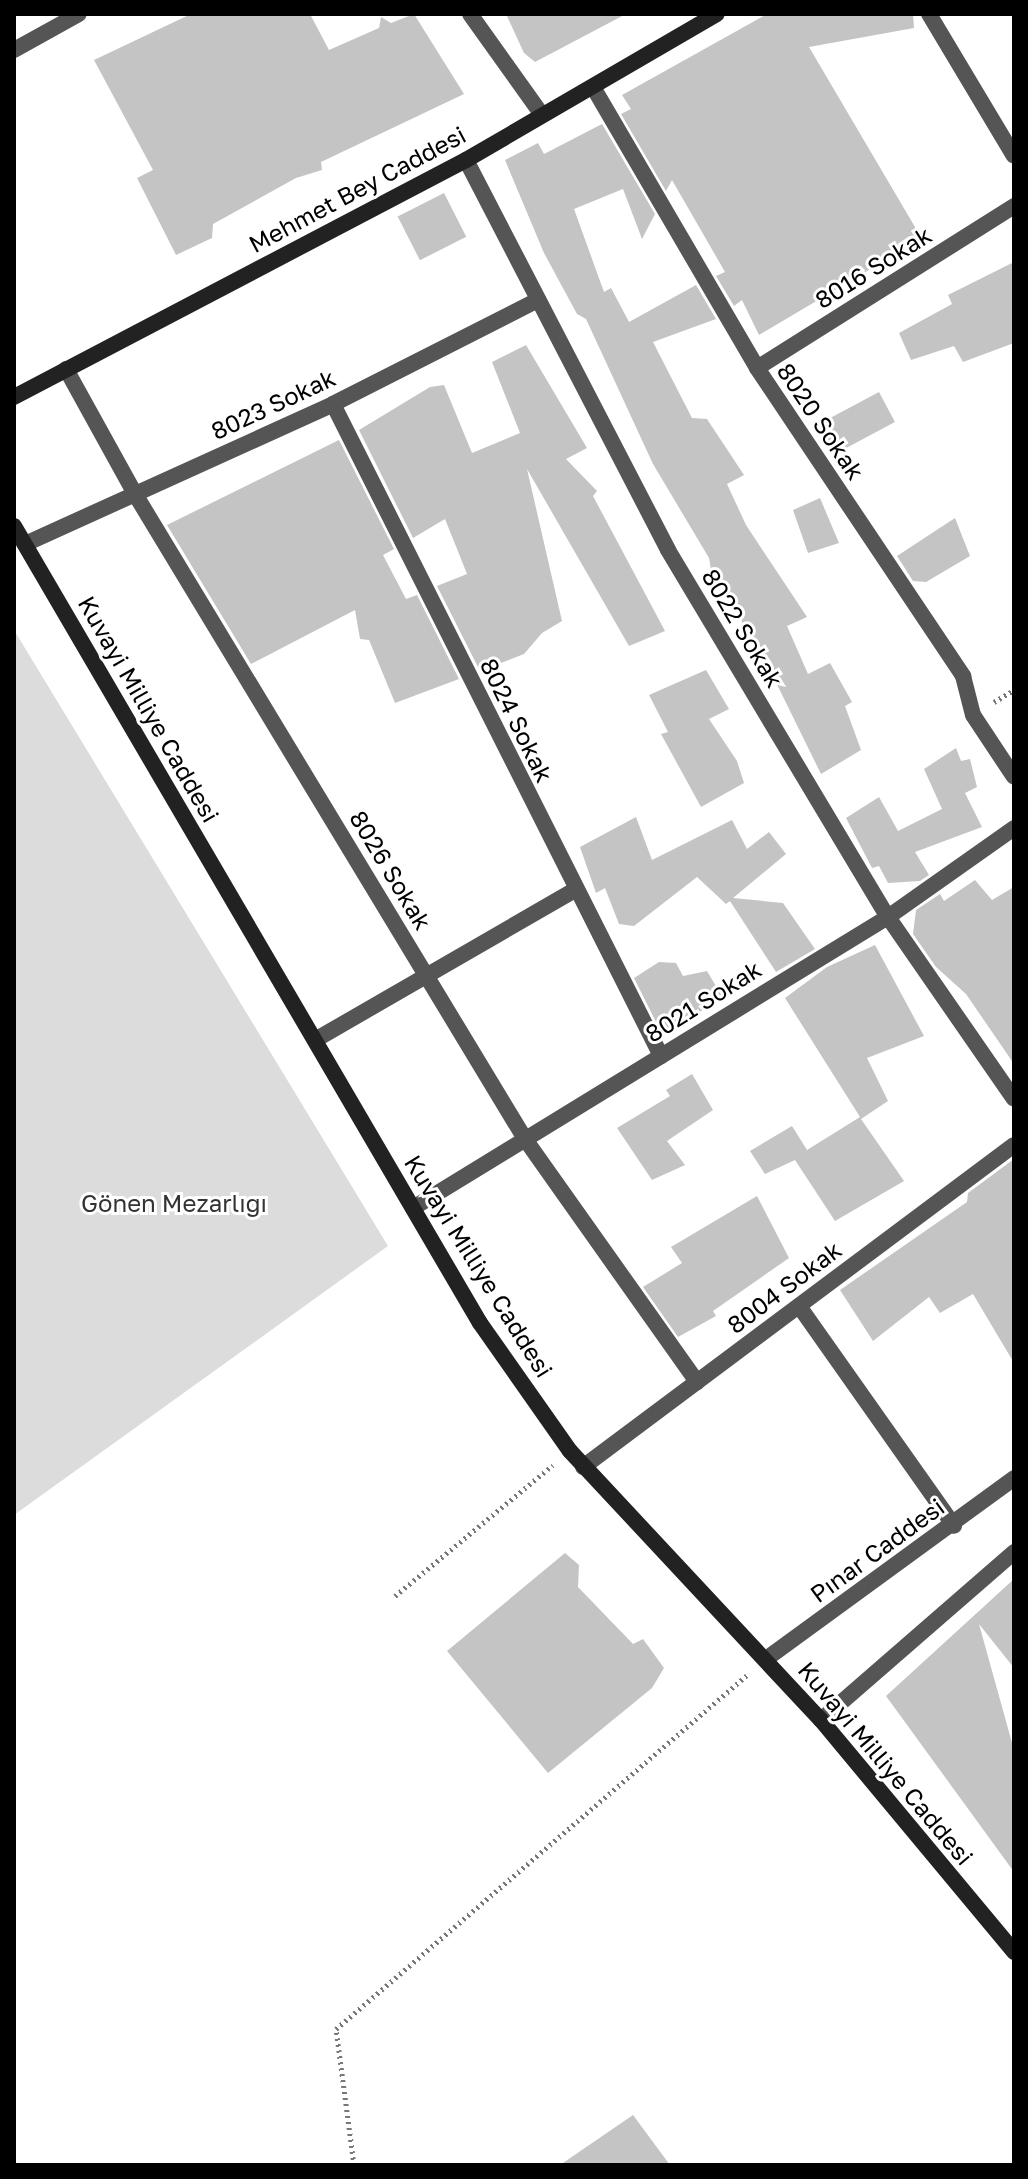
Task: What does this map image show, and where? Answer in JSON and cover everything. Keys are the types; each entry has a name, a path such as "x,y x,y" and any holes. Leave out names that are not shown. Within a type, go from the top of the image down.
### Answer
{"main road":[{"name":"Mehmet Bey Caddesi","path":"14,397 466,160 717,14"},
{"name":"Kuvayi Milliye Caddesi","path":"14,526 480,1323 583,1467 821,1720 1014,1952"}],"street":[{"path":"14,50 79,14"},
{"path":"470,14 542,115"},
{"path":"929,14 1014,156"},
{"name":"8020 Sokak","path":"593,87 757,368 963,676 973,715 1014,777"},
{"name":"8022 Sokak","path":"466,160 668,550 888,917 1014,1099"},
{"name":"8016 Sokak","path":"757,368 1014,206"},
{"name":"8023 Sokak","path":"25,544 333,404 538,300"},
{"name":"8026 Sokak","path":"66,369 135,494 525,1139 697,1382"},
{"name":"8024 Sokak","path":"333,404 661,1056"},
{"name":"8021 Sokak","path":"413,1208 888,917 1014,828"},
{"path":"315,1040 575,890"},
{"name":"8004 Sokak","path":"583,1467 1014,1145"},
{"path":"799,1306 954,1526"},
{"name":"Pınar Caddesi","path":"766,1659 954,1526 1014,1478"},
{"path":"821,1720 1014,1552"}],"path":[{"path":"395,1596 570,1451"},
{"path":"354,2165 336,2029 766,1659"}],"green space":[{"name":"Gönen Mezarlığı","path":"14,630 388,1246 14,1515"}],"building":[{"path":"191,14 310,14 329,50 379,28 381,17 391,23 414,14 464,94 321,162 322,170 296,178 213,224 212,238 176,255 137,178 153,170 94,60"},
{"path":"506,14 626,14 535,62 524,53"},
{"path":"767,14 913,14 914,28 809,47 915,227 916,242 759,335 742,300 734,306 716,276 725,272 672,180 666,191 621,114 631,109 622,95"},
{"path":"602,124 655,214 642,239 623,189 574,209 604,292 611,288 629,322 696,285 716,319 653,342 692,418 707,419 744,475 727,484 746,525 807,617 787,626 808,674 830,663 852,702 845,706 861,750 821,774 761,652 743,629 740,610 712,576 709,558 653,464 586,319 577,314 544,253 505,160 538,143 544,154"},
{"path":"444,193 466,237 420,260 398,217"},
{"path":"1014,262 1014,343 963,362 954,346 911,360 899,333 952,304 948,295"},
{"path":"526,345 587,448 566,459 597,491 593,496 665,631 629,646 527,469 562,621 542,633 524,654 480,671 437,586 467,574 445,519 413,538 359,430 430,387 444,385 472,453 520,433 492,362"},
{"path":"879,392 895,422 834,454 818,424"},
{"path":"339,440 394,549 383,555 406,599 417,595 459,679 395,703 369,640 360,639 355,610 251,664 167,525"},
{"path":"820,498 839,543 808,553 793,510"},
{"path":"955,518 970,556 926,582 913,581 897,556"},
{"path":"706,670 729,709 709,719 737,761 744,783 701,807 661,734 668,732 649,695"},
{"path":"956,748 961,761 970,759 977,787 965,793 982,827 915,852 929,875 920,881 888,883 879,866 872,868 846,818 879,797 898,831 942,809 924,769"},
{"path":"636,817 652,860 732,820 747,849 769,832 786,854 733,898 783,903 815,949 776,972 730,901 726,904 697,877 634,926 619,924 605,888 596,893 580,847"},
{"path":"975,880 992,900 1014,887 1014,1064 966,994 936,967 913,934 916,910 940,894 944,901"},
{"path":"875,945 924,1036 867,1058 888,1101 861,1119 904,1181 835,1221 795,1160 765,1174 750,1151 792,1126 807,1150 860,1117 785,998 827,967"},
{"path":"659,962 676,963 683,976 707,971 723,998 662,1034 634,978"},
{"path":"692,1074 713,1110 667,1141 685,1165 652,1180 617,1128 670,1096 666,1090"},
{"path":"1014,1159 1014,1363 973,1294 940,1313 929,1297 873,1341 840,1290 967,1202 968,1193"},
{"path":"757,1196 789,1258 713,1311 716,1316 678,1337 643,1287 682,1263 671,1247"},
{"path":"565,1553 579,1565 578,1587 633,1644 643,1639 664,1668 652,1688 548,1773 447,1651"},
{"path":"1014,1579 1014,1668 979,1624 1014,1750 1014,1872 886,1696"},
{"path":"633,2115 670,2165 560,2165"}]}
